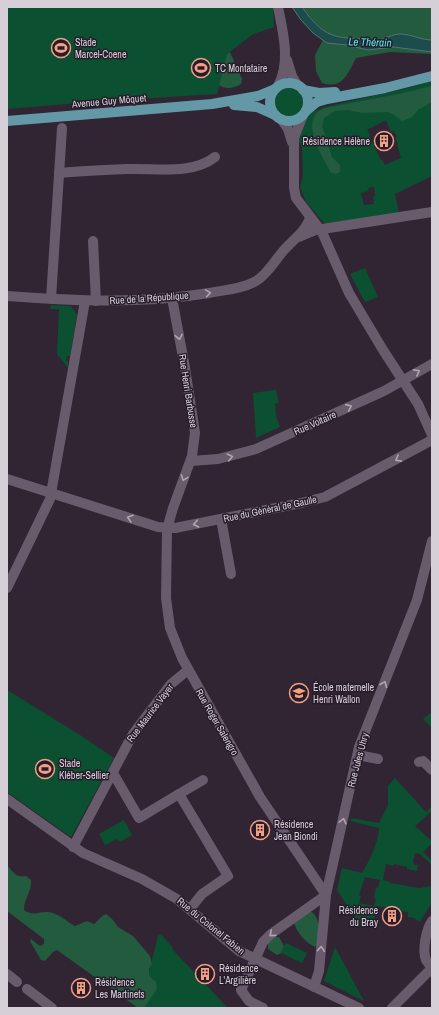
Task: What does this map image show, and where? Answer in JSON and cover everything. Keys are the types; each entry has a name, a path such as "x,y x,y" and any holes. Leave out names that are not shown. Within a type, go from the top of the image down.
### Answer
{"main road":[{"path":"432,70 389,81 334,92 319,93 289,83 276,88 272,94 270,102 272,111 278,117 291,121 297,120 317,102 385,88 432,76"},
{"path":"300,87 308,100 304,113"},
{"name":"Avenue Guy Môquet","path":"7,121 212,104 252,97 276,88"},
{"name":"Avenue Guy Môquet","path":"212,104 253,106 278,117"}],"street":[{"path":"278,7 289,68 300,87"},
{"path":"276,88 284,74 285,50"},
{"path":"304,113 295,133 293,148 295,196 321,230 349,293 380,345 432,423"},
{"path":"278,117 288,129 293,148"},
{"path":"51,299 62,128"},
{"path":"59,172 179,169 203,164 215,157"},
{"name":"Rue de la République","path":"295,239 306,233 321,230 432,212"},
{"name":"Rue de la République","path":"7,296 96,301 172,298 234,289 253,283 262,277 306,226 310,217"},
{"path":"93,241 96,301"},
{"name":"Rue Henri Barbusse","path":"167,529 173,508 191,460 194,446 193,420 172,298"},
{"path":"7,588 52,494 85,301"},
{"name":"Rue Voltaire","path":"191,460 218,459 252,451 378,394 432,364"},
{"path":"418,404 432,435"},
{"name":"Rue du Général de Gaulle","path":"167,529 308,502 325,497 432,440"},
{"path":"7,479 167,529"},
{"path":"221,519 231,574"},
{"name":"Rue Roger Salengro","path":"167,529 166,598 171,632 177,647 188,670 268,809 326,895"},
{"name":"Rue Jules Uhry","path":"314,987 320,967 326,895 361,742 417,600 432,542"},
{"name":"Rue Maurice Vayer","path":"73,847 113,773 132,734 171,684 188,670"},
{"path":"358,755 378,759"},
{"path":"419,762 423,761 432,770"},
{"path":"113,773 139,818 203,780"},
{"path":"179,794 228,876 202,894 190,909"},
{"name":"Rue du Colonel Fabien","path":"7,799 73,847 88,856 155,886 178,899 230,945 244,954 359,1008"},
{"path":"263,1008 249,1001 241,990 264,942 271,934 326,895"},
{"path":"392,1008 432,968 426,959 425,948 429,926 432,921"},
{"path":"7,974 17,982"},
{"path":"27,989 52,1008"}],"green space":[{"path":"7,7 273,7 274,27 253,34 227,54 217,94 7,109"},
{"path":"303,7 432,7 432,54 390,52 356,58 344,79 340,82 329,85 322,83 316,71 315,55 323,40 323,31 308,15"},
{"path":"230,52 242,79 241,84 236,87 221,87 219,85 227,54"},
{"path":"432,81 432,176 395,194 399,213 325,224 306,202 300,187 303,177 302,148 297,137 299,127 312,112 324,107","holes":["386,120 391,132 394,131 397,137 395,138 401,158 385,165 381,160 367,130","374,187 374,204 364,205 361,193 369,191 368,188"]},
{"path":"432,86 432,102 418,110 412,117 402,121 393,114 387,112 362,113 348,110 335,111 324,118 322,126 332,157 340,165 340,172 336,174 331,173 320,152 312,128 317,112 325,108"},
{"path":"289,88 299,92 303,102 299,112 289,116 279,112 275,102 279,92"},
{"path":"365,268 378,297 365,302 350,274"},
{"path":"51,305 71,306 77,315 70,356 67,356 66,361 68,361 68,368 57,354 59,309 50,309"},
{"path":"276,390 279,403 275,404 276,416 280,427 256,438 253,393"},
{"name":"Stade Kléber-Sellier","path":"7,690 114,758 71,837 7,792"},
{"path":"432,712 432,728 423,719"},
{"path":"395,778 426,812 432,806 432,811 415,826 432,841 432,843 423,852 432,861 432,865 420,854 415,853 413,862 415,865 418,865 417,871 394,864 393,866 386,864 383,880 390,883 419,888 432,886 432,902 420,922 414,918 408,917 408,912 397,912 397,909 377,906 374,920 362,928 337,890 342,868 362,873 368,863 377,840 379,828 350,821 351,818 379,823 388,805 388,786","holes":["365,877 380,880 378,888 376,887 374,898 376,899 374,906 359,903 361,896 359,895"]},
{"path":"124,820 132,835 120,842 117,839 105,845 99,834"},
{"path":"7,865 17,875 26,876 31,880 24,906 24,910 27,912 51,912 75,926 87,921 94,924 106,914 118,927 133,936 150,956 152,964 149,969 149,976 156,982 157,989 145,1007 138,1008 57,950 53,952 45,961 41,960 30,941 31,939 40,946 44,944 44,939 7,911"},
{"path":"309,910 318,921 318,944 315,947 302,937 294,923"},
{"path":"161,934 173,948 172,949 228,1008 140,1008 158,936"},
{"path":"274,937 279,937 284,946 281,953 277,955 268,949 268,941"},
{"path":"286,943 307,953 302,963 281,953"},
{"path":"335,947 364,1001 324,981"}],"water":[{"name":"Le Thérain","path":"292,7 302,7 319,27 327,33 335,36 378,40 394,35 404,34 432,40 432,52 394,47 368,50 347,45 327,43 313,33"}],"place":[{"name":"Stade Marcel-Coene","path":"61,48"},
{"name":"TC Montataire","path":"201,68"},
{"name":"Résidence Hélène","path":"384,141"},
{"name":"École maternelle Henri Wallon","path":"299,693"},
{"name":"Stade Kléber-Sellier","path":"45,769"},
{"name":"Résidence Jean Biondi","path":"260,830"},
{"name":"Résidence du Bray","path":"392,916"},
{"name":"Résidence L'Argilière","path":"205,974"},
{"name":"Résidence Les Martinets","path":"81,988"}]}
